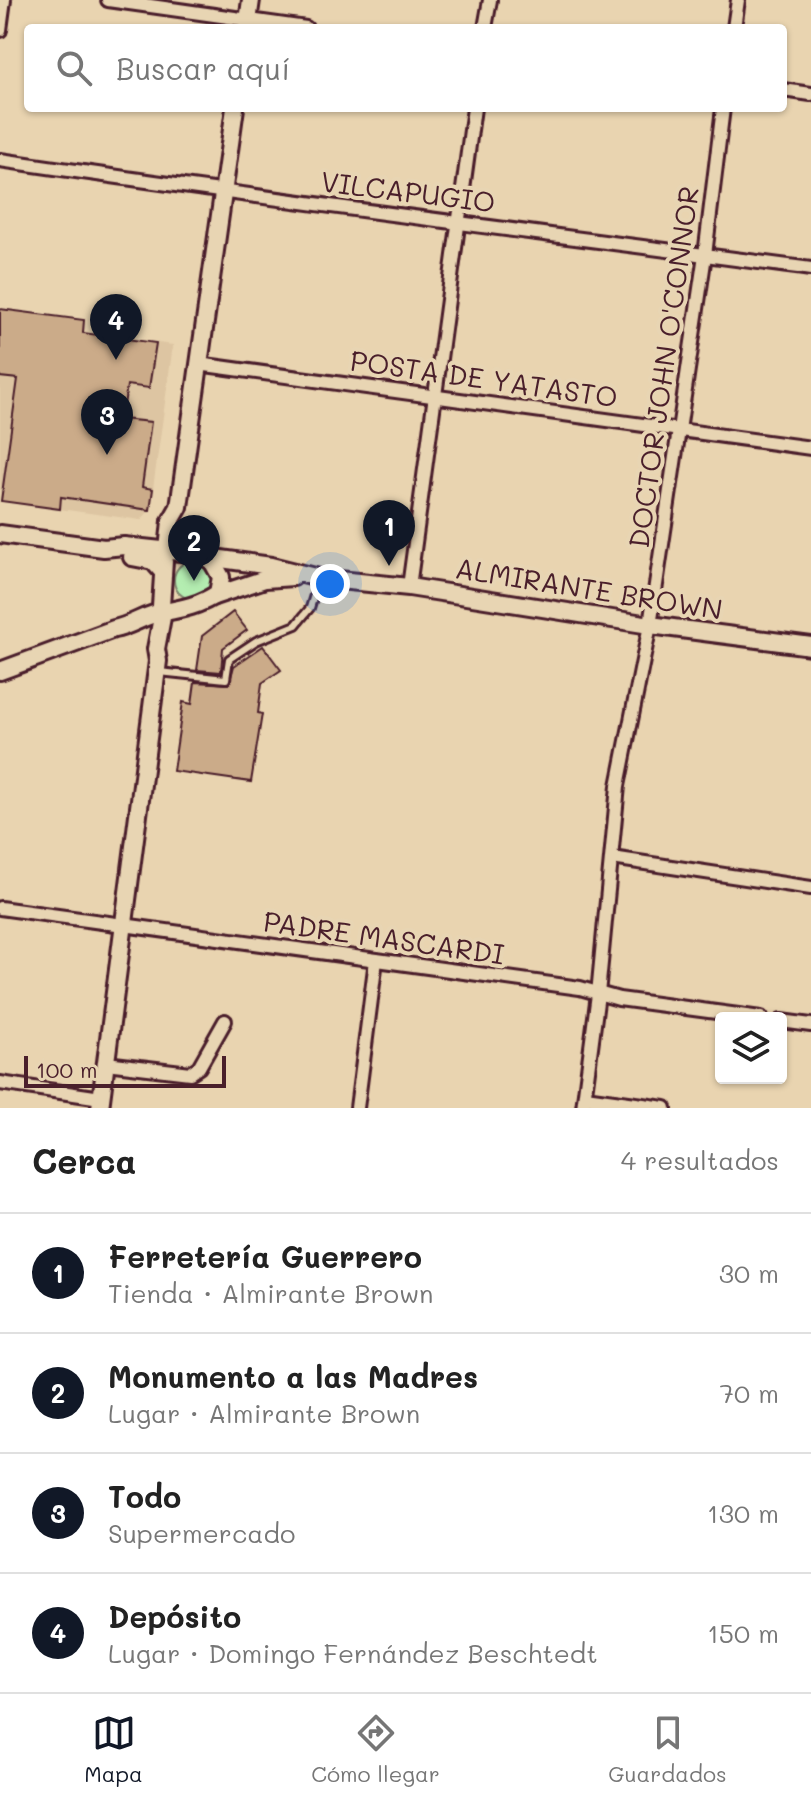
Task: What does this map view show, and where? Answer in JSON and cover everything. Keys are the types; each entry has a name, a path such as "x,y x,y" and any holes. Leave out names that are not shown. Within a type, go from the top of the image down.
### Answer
{"street":[{"path":"0,30 4,0"},
{"path":"108,0 248,24 251,0"},
{"path":"486,24 490,0"},
{"path":"735,24 738,0"},
{"path":"787,91 811,94"},
{"path":"214,596 220,588 221,577 216,565 200,555 182,536 179,507 234,112"},
{"path":"409,587 473,112"},
{"name":"DOCTOR JOHN O'CONNOR","path":"584,1102 618,786 650,625 705,255 723,112"},
{"name":"VILCAPUGIO","path":"0,160 222,193 459,221 811,269"},
{"name":"POSTA DE YATASTO","path":"198,364 811,448"},
{"path":"0,1083 100,1103 157,667 163,572 171,521 179,507"},
{"path":"0,534 104,548 124,546 167,551"},
{"path":"104,548 123,556 153,561 163,572"},
{"name":"ALMIRANTE BROWN","path":"167,551 271,566 315,577 409,587 650,625 811,646"},
{"name":"ALMIRANTE BROWN","path":"0,671 162,608 188,607 265,579 315,577"},
{"path":"157,667 170,626 188,607"},
{"path":"612,858 811,888"},
{"name":"PADRE MASCARDI","path":"0,908 580,988 598,994 720,1012"},
{"path":"357,1108 376,960"},
{"path":"106,1063 190,1073 199,1067 225,1021"},
{"path":"787,1022 811,1025"},
{"path":"584,1102 665,1108"}],"lane":[{"path":"157,667 226,679 229,659 256,641 296,625 303,619 310,608 315,577"}],"shaded area":[{"path":"0,309 84,320 83,333 173,345 150,510 141,520 0,501"}],"green space":[{"path":"193,561 206,567 212,580 206,593 193,599 180,593 174,580 180,567"}],"building":[{"path":"0,309 84,320 83,333 156,343 149,388 127,385 122,419 151,422 142,487 153,489 150,510 61,497 60,509 1,501 18,379 0,377"},
{"path":"233,612 247,630 223,648 221,672 197,670 202,636"},
{"path":"263,646 281,670 262,683 258,713 262,714 251,782 173,771 183,702 192,704 195,682 229,684 234,666"}],"place":[{"name":"Depósito","path":"116,360"},
{"name":"Todo","path":"107,455"},
{"name":"Ferretería Guerrero","path":"389,566"},
{"name":"Monumento a las Madres","path":"194,581"}]}
